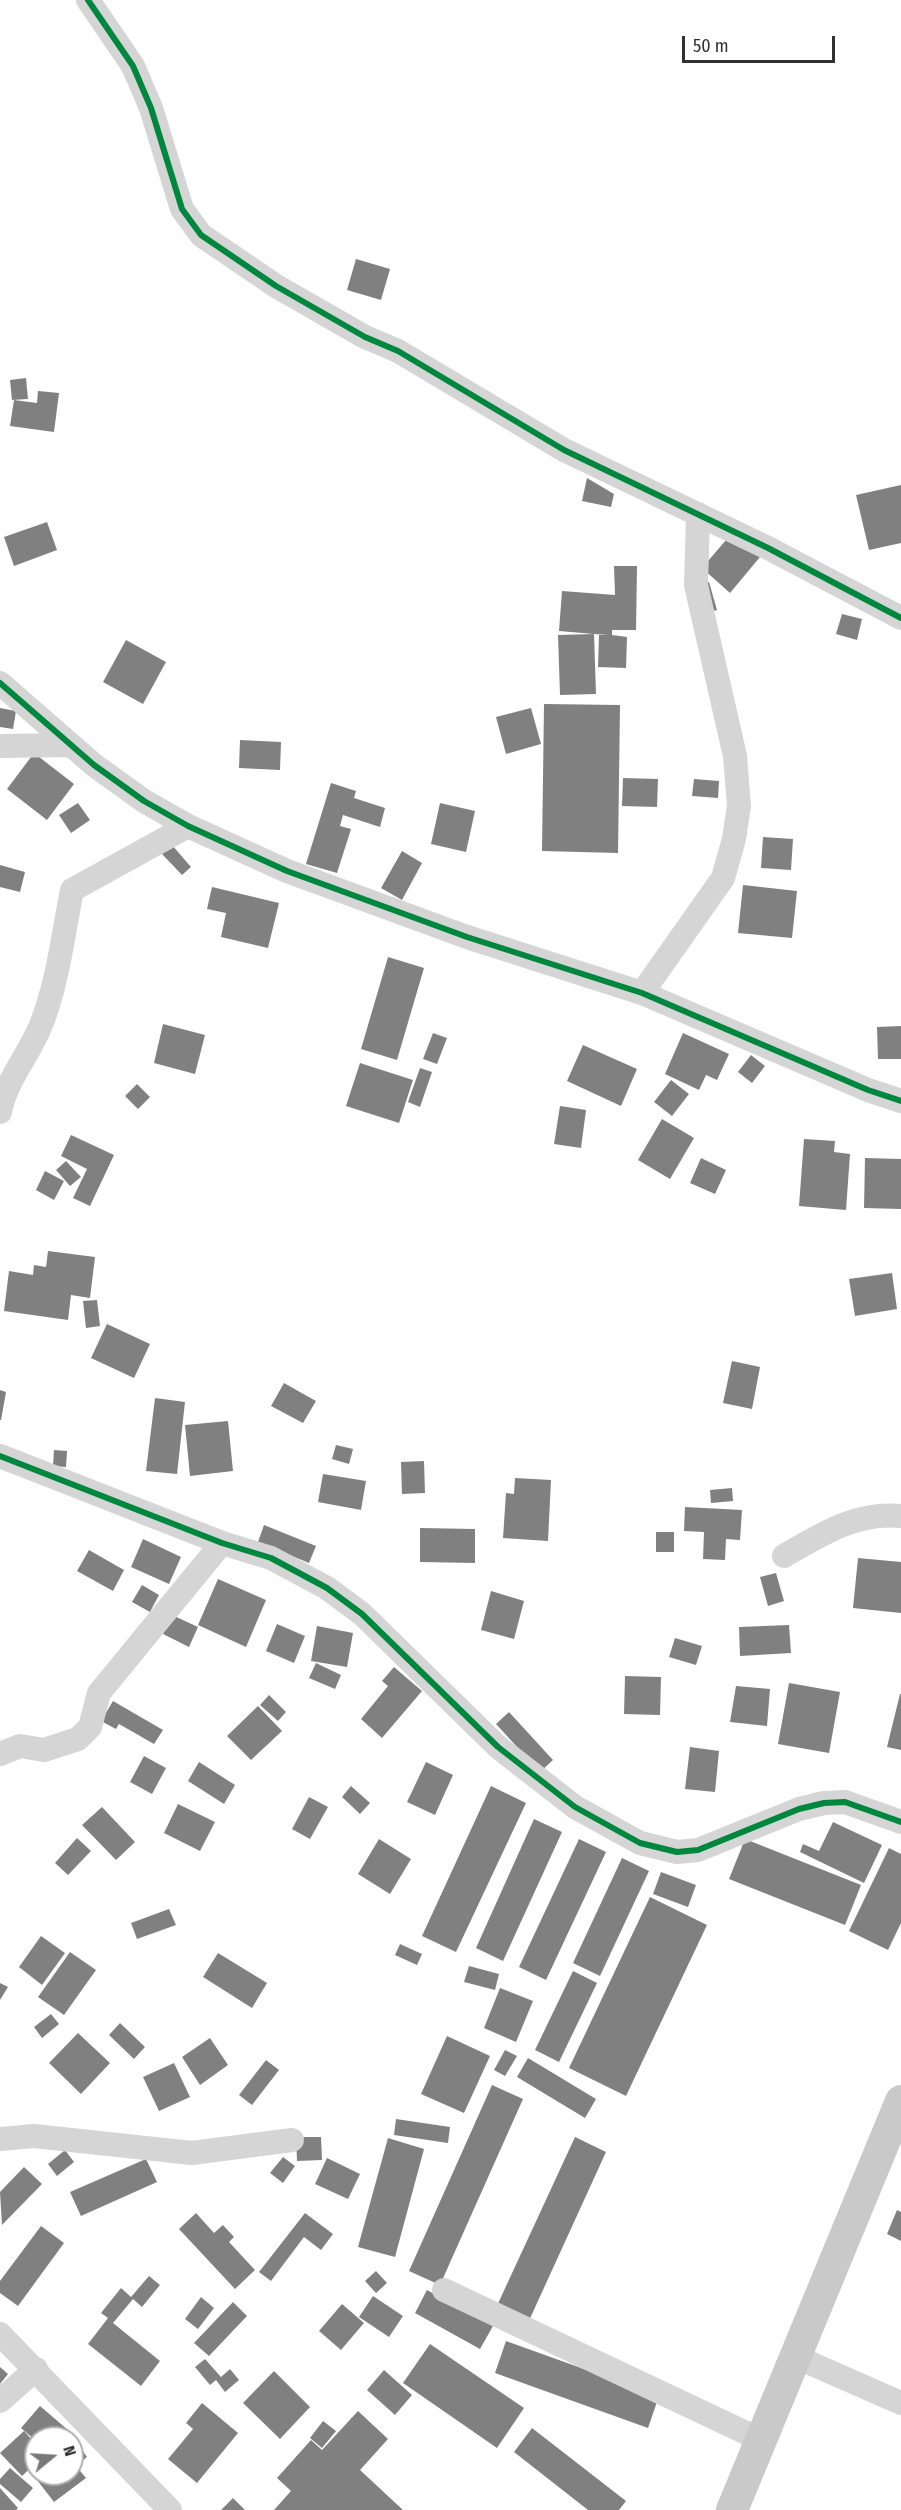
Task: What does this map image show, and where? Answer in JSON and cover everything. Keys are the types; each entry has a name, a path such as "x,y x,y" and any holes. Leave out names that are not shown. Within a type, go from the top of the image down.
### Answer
{"main road":[{"path":"732,2510 901,2103"}],"street":[{"path":"88,0 133,66 150,108 182,209 201,235 276,285 365,337 398,351 564,450 768,548 901,618"},
{"path":"642,993 723,878 734,839 739,806 735,756 696,585 698,514"},
{"path":"0,683 71,746 144,801 188,826 298,875 467,937 642,993 868,1090 901,1101"},
{"path":"0,746 71,746"},
{"path":"0,1112 12,1076 41,1026 52,994 72,890 188,826"},
{"path":"0,1456 222,1543 271,1558 327,1588 362,1614 498,1747 575,1807 640,1843 676,1852 698,1850 799,1809 824,1803 845,1802 901,1822"},
{"path":"784,1556 826,1531 854,1519 901,1516"},
{"path":"0,1754 20,1746 44,1750 78,1739 90,1727 99,1693 222,1543"},
{"path":"0,2139 34,2136 192,2153 292,2140"},
{"path":"444,2290 761,2440"},
{"path":"0,2334 36,2369 167,2509"},
{"path":"794,2356 901,2403"},
{"path":"0,2401 36,2369"}],"building":[{"path":"356,259 390,269 381,300 347,290"},
{"path":"26,378 28,399 12,400 10,380"},
{"path":"38,391 59,393 54,432 10,426 14,400 37,403"},
{"path":"587,478 614,494 611,507 582,501"},
{"path":"901,485 901,543 869,550 856,495"},
{"path":"47,522 57,550 14,566 4,537"},
{"path":"732,533 760,557 730,593 702,568"},
{"path":"614,566 637,566 636,630 612,630 612,635 627,637 626,668 598,667 599,635 608,635 559,631 562,591 615,595"},
{"path":"709,582 717,610 706,613 698,586"},
{"path":"842,614 862,619 857,640 836,634"},
{"path":"594,634 596,694 560,695 558,635"},
{"path":"126,640 166,662 143,704 103,682"},
{"path":"544,704 620,705 618,853 542,851"},
{"path":"0,708 16,711 13,729 0,727"},
{"path":"531,708 541,744 506,754 496,717"},
{"path":"240,740 281,742 280,770 239,768"},
{"path":"34,753 74,784 47,820 7,789"},
{"path":"623,778 658,779 657,807 622,806"},
{"path":"694,779 719,781 718,798 692,796"},
{"path":"331,783 356,791 354,798 385,808 380,827 343,815 340,826 351,829 337,873 306,864"},
{"path":"78,803 90,820 71,833 59,815"},
{"path":"440,803 475,811 466,852 431,844"},
{"path":"763,837 793,839 791,870 761,868"},
{"path":"172,845 191,867 182,875 162,854"},
{"path":"402,851 422,863 402,900 381,888"},
{"path":"0,865 25,872 20,892 0,887"},
{"path":"743,885 797,891 792,938 738,933"},
{"path":"212,887 279,903 268,948 221,937 226,913 207,909"},
{"path":"388,957 424,968 397,1060 361,1049"},
{"path":"163,1024 205,1035 195,1074 154,1063"},
{"path":"901,1026 901,1059 878,1059 877,1027"},
{"path":"433,1033 447,1038 437,1064 423,1059"},
{"path":"683,1033 729,1054 717,1080 706,1075 699,1090 665,1074"},
{"path":"583,1045 637,1069 621,1106 567,1081"},
{"path":"751,1055 765,1066 752,1083 738,1072"},
{"path":"360,1063 413,1080 399,1123 346,1106"},
{"path":"420,1068 432,1072 420,1107 408,1102"},
{"path":"671,1080 689,1094 672,1116 654,1102"},
{"path":"137,1084 150,1097 138,1109 125,1096"},
{"path":"560,1106 586,1110 581,1148 554,1144"},
{"path":"662,1119 694,1138 670,1179 638,1160"},
{"path":"71,1135 114,1155 90,1206 73,1198 87,1169 61,1156"},
{"path":"804,1139 835,1141 834,1152 850,1154 846,1210 799,1206"},
{"path":"701,1158 726,1170 715,1194 690,1183"},
{"path":"865,1158 901,1159 901,1209 864,1208"},
{"path":"66,1161 81,1177 70,1186 56,1170"},
{"path":"45,1171 64,1181 54,1200 36,1190"},
{"path":"48,1251 95,1257 90,1298 71,1295 68,1320 4,1311 9,1271 33,1275 34,1265 46,1267"},
{"path":"892,1273 897,1309 855,1316 849,1279"},
{"path":"97,1300 100,1326 86,1328 83,1301"},
{"path":"107,1324 150,1344 134,1378 91,1358"},
{"path":"732,1361 760,1367 752,1409 723,1403"},
{"path":"284,1383 316,1401 303,1423 271,1406"},
{"path":"0,1390 6,1392 1,1420 0,1420"},
{"path":"155,1398 185,1402 177,1474 146,1471"},
{"path":"228,1421 233,1471 190,1476 185,1425"},
{"path":"336,1445 353,1449 349,1464 332,1459"},
{"path":"54,1450 67,1451 66,1467 53,1466"},
{"path":"424,1461 425,1493 402,1494 401,1462"},
{"path":"323,1474 366,1481 361,1510 318,1502"},
{"path":"515,1478 551,1480 548,1541 503,1538 506,1493 514,1494"},
{"path":"732,1488 733,1501 711,1503 710,1490"},
{"path":"685,1507 742,1510 740,1540 726,1539 725,1560 703,1559 704,1532 684,1531"},
{"path":"264,1525 316,1546 309,1563 258,1542"},
{"path":"420,1528 475,1529 475,1563 420,1562"},
{"path":"656,1532 674,1532 674,1552 656,1552"},
{"path":"143,1539 181,1557 169,1584 131,1567"},
{"path":"89,1550 124,1570 113,1591 77,1571"},
{"path":"858,1558 901,1562 901,1613 853,1608"},
{"path":"776,1573 784,1601 768,1606 760,1577"},
{"path":"218,1579 266,1600 246,1647 198,1625"},
{"path":"142,1585 159,1595 150,1612 132,1602"},
{"path":"491,1591 524,1601 514,1639 481,1630"},
{"path":"172,1615 198,1627 189,1647 163,1634"},
{"path":"277,1624 305,1636 294,1663 266,1651"},
{"path":"789,1625 791,1653 740,1656 739,1627"},
{"path":"317,1626 353,1633 347,1667 311,1661"},
{"path":"675,1638 702,1646 696,1665 669,1657"},
{"path":"316,1663 341,1675 335,1689 309,1678"},
{"path":"394,1667 422,1691 382,1738 361,1719 388,1686 382,1681"},
{"path":"625,1676 661,1677 660,1715 624,1714"},
{"path":"789,1683 840,1692 829,1753 778,1744"},
{"path":"736,1686 770,1689 767,1726 730,1722"},
{"path":"901,1694 901,1750 887,1747"},
{"path":"269,1695 286,1712 278,1721 260,1705"},
{"path":"113,1701 163,1730 154,1744 119,1724 116,1729 101,1721"},
{"path":"258,1706 282,1731 251,1760 227,1736"},
{"path":"509,1712 553,1760 540,1772 496,1724"},
{"path":"690,1747 719,1751 715,1792 685,1789"},
{"path":"144,1756 166,1768 152,1794 130,1782"},
{"path":"199,1762 235,1785 224,1804 188,1781"},
{"path":"426,1762 453,1775 435,1815 407,1802"},
{"path":"351,1786 370,1803 360,1814 342,1797"},
{"path":"491,1786 526,1803 456,1952 422,1936"},
{"path":"309,1797 328,1807 310,1839 292,1829"},
{"path":"178,1804 215,1822 200,1851 164,1833"},
{"path":"102,1807 135,1842 116,1860 82,1825"},
{"path":"534,1819 562,1832 503,1961 476,1948"},
{"path":"833,1822 882,1845 864,1883 800,1852 803,1844 819,1851"},
{"path":"77,1838 91,1851 68,1875 55,1863"},
{"path":"379,1839 411,1859 390,1894 358,1874"},
{"path":"579,1839 606,1852 546,1980 519,1967"},
{"path":"745,1839 861,1885 845,1925 729,1879"},
{"path":"889,1848 901,1854 901,1923 888,1950 849,1931"},
{"path":"622,1858 649,1871 600,1976 573,1963"},
{"path":"661,1872 696,1885 688,1907 653,1894"},
{"path":"650,1897 707,1925 626,2096 569,2068"},
{"path":"169,1909 176,1925 137,1939 131,1923"},
{"path":"41,1936 65,1953 42,1985 19,1967"},
{"path":"400,1944 422,1954 417,1965 395,1955"},
{"path":"70,1952 96,1970 64,2015 38,1997"},
{"path":"218,1953 267,1983 252,2008 203,1977"},
{"path":"469,1966 499,1974 495,1990 464,1982"},
{"path":"573,1971 597,1983 559,2062 535,2050"},
{"path":"0,1983 8,1987 0,2000"},
{"path":"500,1988 533,2001 516,2042 484,2028"},
{"path":"51,2014 59,2024 42,2038 34,2027"},
{"path":"120,2023 145,2047 134,2059 109,2035"},
{"path":"78,2033 110,2063 81,2094 49,2063"},
{"path":"447,2036 490,2056 464,2113 421,2094"},
{"path":"210,2038 228,2065 200,2085 182,2057"},
{"path":"505,2050 517,2056 505,2076 494,2070"},
{"path":"528,2058 596,2099 585,2118 517,2077"},
{"path":"266,2060 279,2070 252,2105 239,2095"},
{"path":"174,2063 190,2097 159,2111 143,2077"},
{"path":"492,2085 523,2099 440,2285 409,2271"},
{"path":"396,2119 450,2127 448,2143 394,2135"},
{"path":"296,2137 321,2137 322,2160 297,2161"},
{"path":"575,2137 606,2152 527,2325 495,2310"},
{"path":"388,2138 424,2149 395,2257 358,2247"},
{"path":"65,2150 74,2162 57,2176 48,2164"},
{"path":"283,2157 295,2166 283,2183 270,2173"},
{"path":"327,2158 360,2174 348,2199 315,2184"},
{"path":"146,2159 157,2182 81,2216 70,2192"},
{"path":"24,2167 42,2184 2,2225 0,2192"},
{"path":"897,2210 901,2212 901,2241 887,2234"},
{"path":"196,2213 214,2233 223,2225 234,2237 229,2242 255,2270 235,2289 179,2229"},
{"path":"305,2213 333,2234 321,2250 304,2237 271,2281 259,2272"},
{"path":"41,2226 64,2243 18,2306 0,2293 0,2281"},
{"path":"376,2271 387,2283 376,2293 365,2281"},
{"path":"149,2276 160,2285 142,2307 133,2299 113,2323 160,2361 141,2386 88,2344 108,2318 101,2313 121,2288 131,2297"},
{"path":"427,2290 493,2326 480,2349 415,2313"},
{"path":"373,2296 403,2316 389,2337 359,2317"},
{"path":"201,2297 214,2308 198,2329 185,2319"},
{"path":"233,2302 247,2316 209,2356 194,2343"},
{"path":"342,2304 364,2323 341,2350 319,2331"},
{"path":"506,2341 659,2396 648,2428 495,2373"},
{"path":"430,2344 524,2408 497,2448 403,2383"},
{"path":"205,2359 221,2377 230,2369 239,2380 225,2392 216,2380 210,2385 195,2367"},
{"path":"0,2367 8,2374 0,2384"},
{"path":"384,2370 412,2395 395,2415 367,2390"},
{"path":"274,2371 310,2407 280,2439 243,2403"},
{"path":"202,2403 238,2433 197,2483 168,2459 193,2429 186,2423"},
{"path":"40,2406 63,2426 24,2426 24,2431 21,2428"},
{"path":"358,2411 388,2439 360,2470 403,2510 274,2510 291,2491 277,2478 311,2440 322,2450"},
{"path":"323,2421 336,2431 322,2448 310,2438"},
{"path":"532,2428 626,2501 619,2510 588,2510 514,2452"},
{"path":"24,2431 24,2474 22,2476 0,2453"},
{"path":"10,2468 24,2480 24,2486 33,2488 21,2502 0,2484 0,2479"},
{"path":"42,2486 75,2486 54,2502"},
{"path":"0,2488 18,2508 16,2510 0,2510"},
{"path":"233,2498 245,2510 221,2510"}],"cycle path":[{"path":"88,0 133,66 151,108 182,209 201,235 276,286 365,337 398,351 564,450 768,548 901,618"},
{"path":"0,683 94,765 144,801 188,826 287,871 467,937 642,993 868,1090 901,1101"},
{"path":"0,1456 222,1543 271,1558 327,1588 362,1614 498,1747 575,1807 640,1843 677,1852 698,1850 799,1809 824,1803 845,1802 901,1822"}]}
